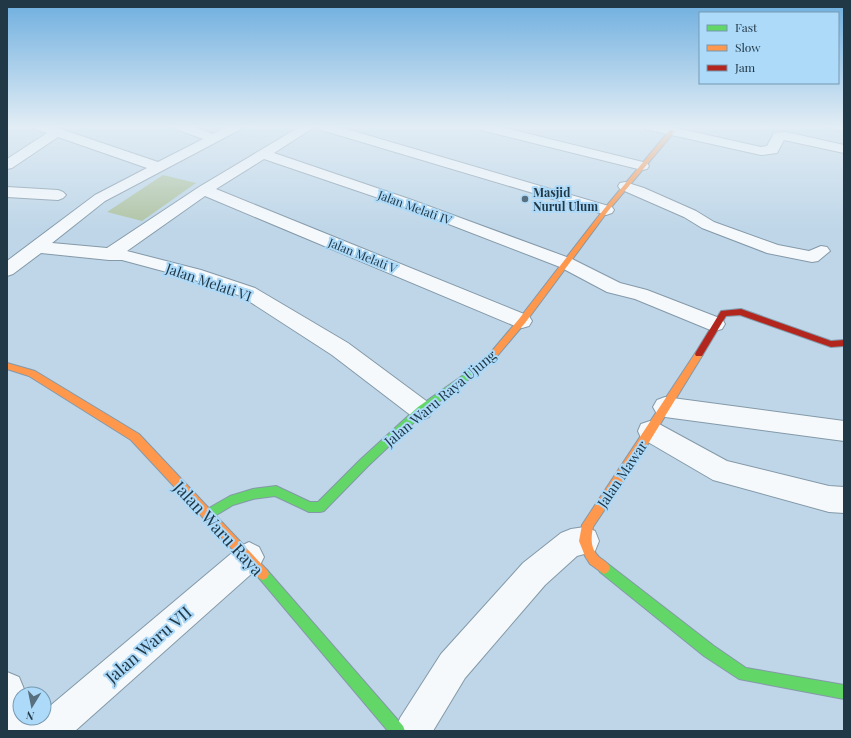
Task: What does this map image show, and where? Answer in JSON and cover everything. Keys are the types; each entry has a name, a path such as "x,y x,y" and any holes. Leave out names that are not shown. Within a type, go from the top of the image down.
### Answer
{"street":[{"path":"139,160 158,167"},
{"path":"7,270 100,198 170,160"},
{"path":"109,255 204,190 252,160"},
{"name":"Jalan Melati IV","path":"281,160 407,203 566,263"},
{"path":"438,160 606,210"},
{"path":"620,160 642,166"},
{"name":"Jalan Waru Raya Ujung","path":"208,515 230,502 253,494 276,491 309,506 320,508 364,463 421,410 489,360 522,321 606,210 647,160"},
{"path":"625,186 690,214 708,225 773,249 812,257 821,252"},
{"name":"Jalan Melati V","path":"204,190 522,321"},
{"path":"7,192 58,195"},
{"name":"Jalan Melati VI","path":"36,247 109,255 122,255 195,274 248,292 340,349 421,410"},
{"path":"566,263 614,288 640,294 715,324 724,313 741,312 831,344 844,343"},
{"name":"Jalan Mawar","path":"585,541 588,525 650,431 715,324"},
{"name":"Jalan Waru Raya","path":"7,366 32,373 134,437 249,557 398,731"},
{"path":"665,407 842,433"},
{"path":"650,431 722,472 829,499 844,500"},
{"path":"413,731 454,666 534,574 571,543 585,541 594,560 709,651 744,674 844,692"},
{"name":"Jalan Waru VII","path":"48,731 249,557"},
{"path":"7,689 24,731"}],"green space":[{"path":"163,175 196,183 142,221 107,212"}],"traffic: fast":[{"path":"208,515 230,501 253,494 276,491 309,507 320,507 364,463 421,410 489,360"},
{"path":"604,568 709,651 744,674 844,692"},
{"path":"263,574 398,731"}],"traffic: slow":[{"path":"489,360 522,321 606,210 647,160"},
{"path":"604,568 594,560 589,552 585,541 588,525 639,449 699,354"},
{"path":"7,366 32,373 135,437 263,574"}],"traffic: jam":[{"path":"699,354 724,313 741,312 831,344 844,343"}],"place":[{"name":"Masjid Nurul Ulum","path":"525,199"}]}
